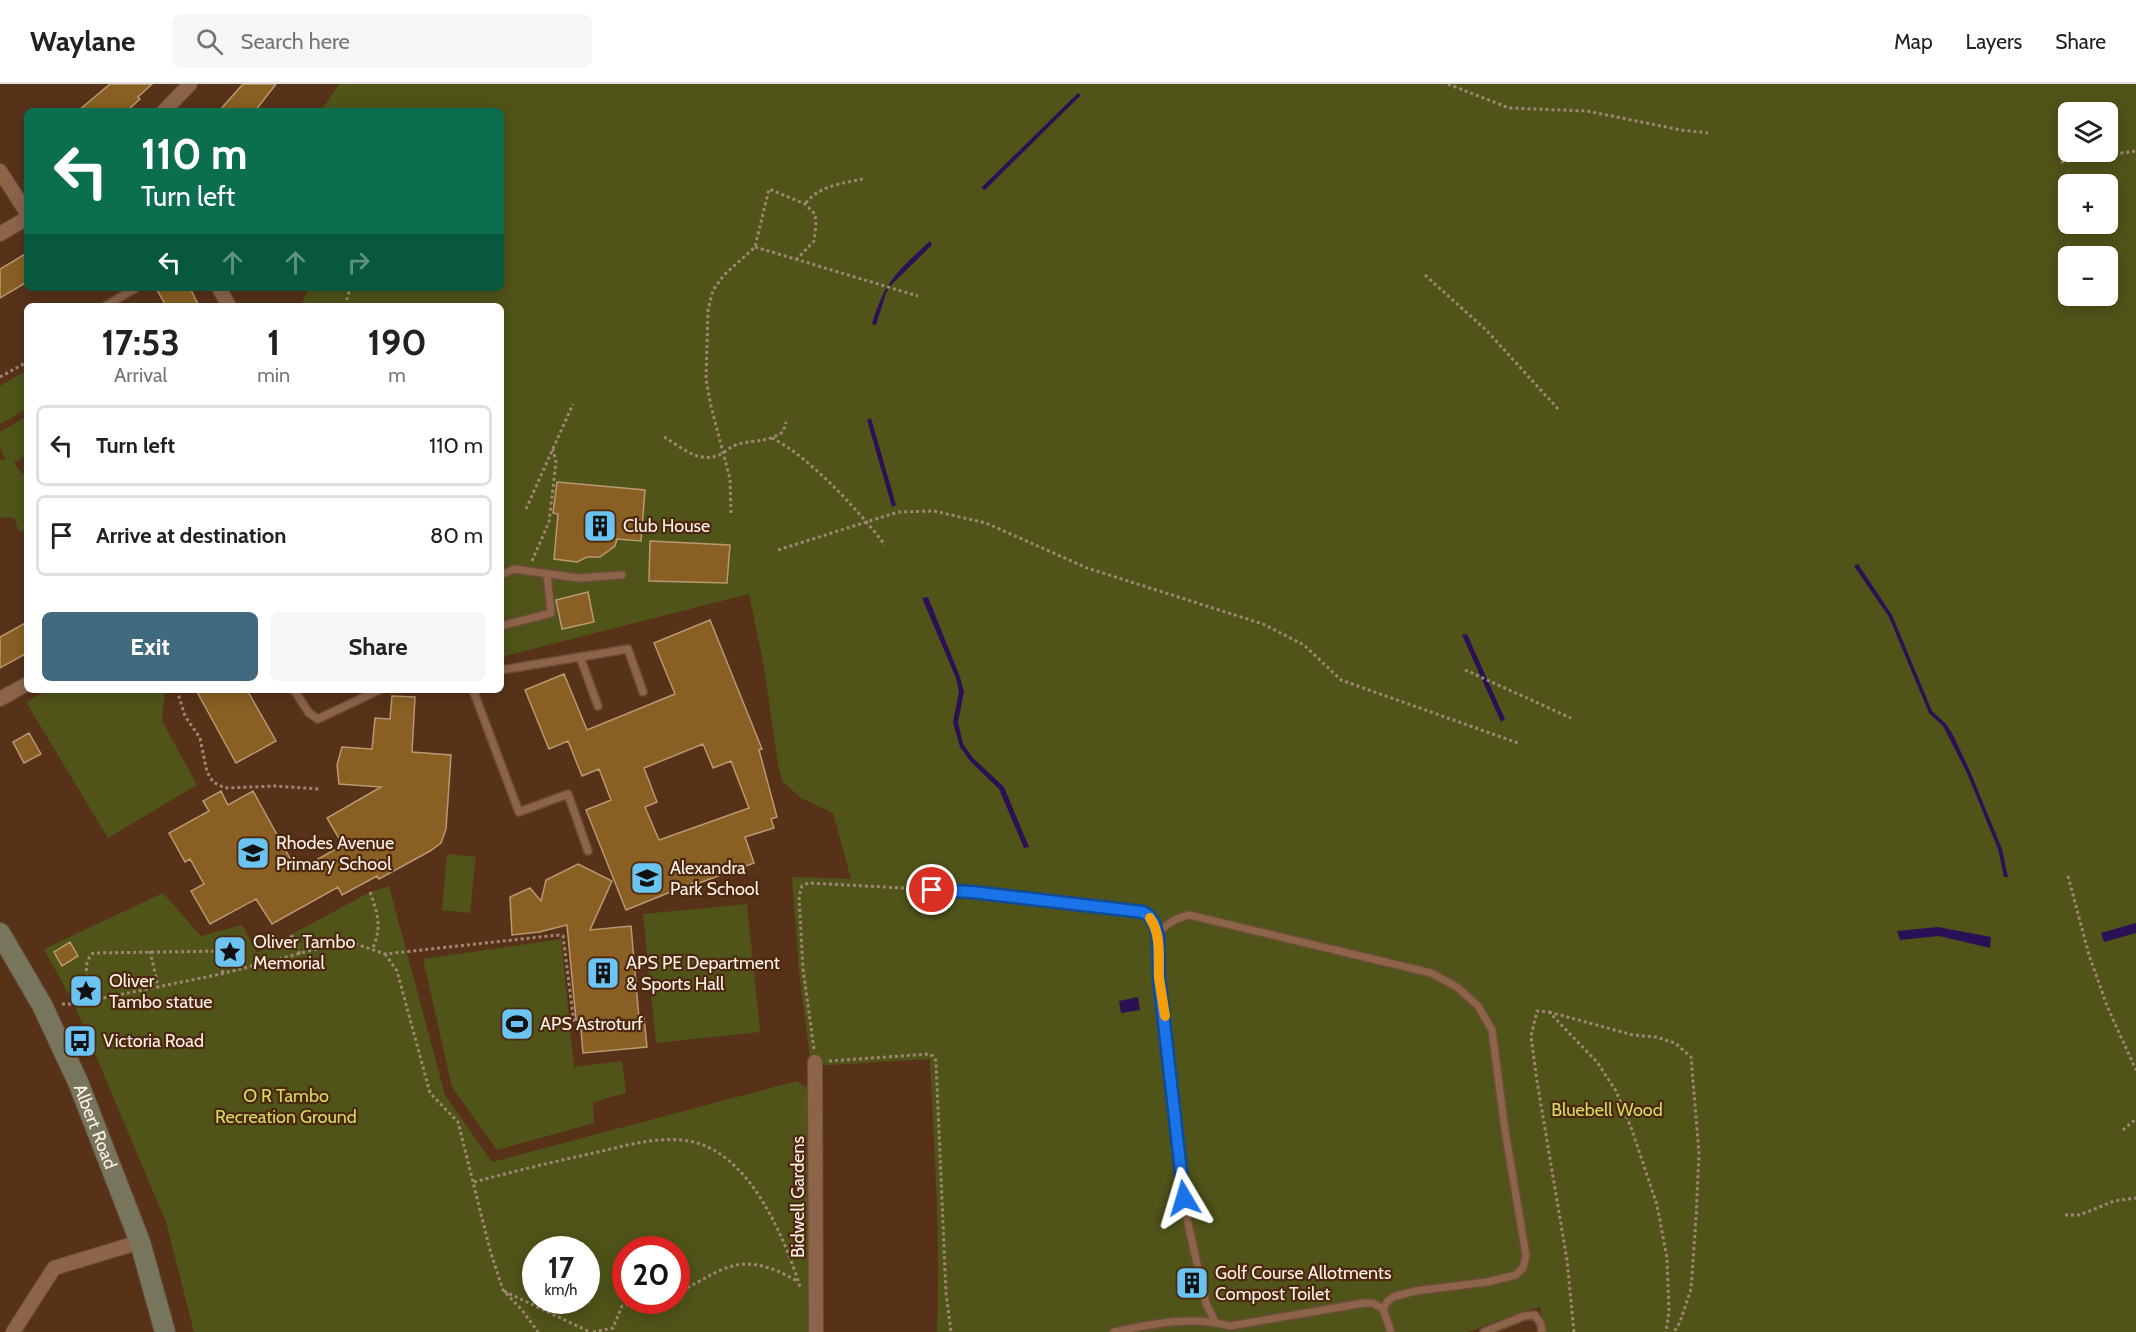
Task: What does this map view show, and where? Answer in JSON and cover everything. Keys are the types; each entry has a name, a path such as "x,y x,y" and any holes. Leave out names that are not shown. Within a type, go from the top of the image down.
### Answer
{"main road":[{"name":"Albert Road","path":"0,933 42,1005 78,1082 140,1242 165,1332"}],"street":[{"path":"167,108 190,84"},
{"path":"0,171 24,208"},
{"path":"0,234 24,220"},
{"path":"0,699 24,686"},
{"name":"Bidwell Gardens","path":"815,1062 816,1332"},
{"path":"13,1332 54,1268 140,1242"}],"lane":[{"path":"110,303 131,291"},
{"path":"504,574 514,569 579,578 622,575"},
{"path":"504,625 551,613 547,574"},
{"path":"504,670 628,649 644,692"},
{"path":"580,657 598,706"},
{"path":"296,693 309,713 318,719 373,693"},
{"path":"474,693 519,812 568,794 588,851"},
{"path":"932,890 972,892 1143,912 1154,923 1158,936 1159,978 1187,1218 1206,1303 1215,1322"},
{"path":"1114,1332 1157,1323 1186,1320 1215,1322 1230,1326 1364,1303 1415,1291 1487,1282 1516,1275 1523,1268 1526,1256 1505,1130 1492,1030 1480,1008 1457,987 1431,973 1189,915 1165,925 1158,936"},
{"path":"1383,1309 1393,1297"},
{"path":"1364,1303 1383,1309 1390,1332"},
{"path":"1484,1332 1524,1316 1535,1316 1541,1324 1542,1332"}],"path":[{"path":"1448,84 1509,108 1587,111 1681,130 1708,133"},
{"path":"2118,154 2136,151"},
{"path":"805,204 810,198 835,184 863,179"},
{"path":"732,513 730,479 706,380 708,310 713,290 724,275 754,247 769,189 805,204 815,214 814,241 797,259"},
{"path":"754,247 918,296"},
{"path":"1425,275 1486,330 1559,410"},
{"path":"0,377 24,364"},
{"path":"526,509 573,404"},
{"path":"664,437 702,458 717,456 737,444 762,442 772,438 783,432 786,422"},
{"path":"772,438 807,462 867,522 885,545"},
{"path":"528,572 549,522 556,462 553,450"},
{"path":"778,550 898,512 934,511 986,523 1087,568 1263,624 1304,645 1341,680 1518,743"},
{"path":"1465,670 1571,718"},
{"path":"178,693 185,716 200,738 207,772 213,782 225,788 274,786 320,789"},
{"path":"2068,876 2089,955 2136,1070"},
{"path":"932,890 808,883 802,886 800,896 802,969 815,1062 929,1054 936,1061 946,1293 951,1332"},
{"path":"370,892 380,921 378,936 373,948"},
{"path":"291,934 300,954"},
{"path":"385,954 563,936 574,1023"},
{"path":"42,1005 74,1004 221,974 336,944 356,944 385,954 397,970 430,1093 458,1122 490,1250 503,1290 538,1332"},
{"path":"396,952 408,953 418,949"},
{"path":"150,951 158,986"},
{"path":"98,999 92,990 86,971 88,958 93,952 226,951 229,957 221,974"},
{"path":"1574,1332 1567,1260 1531,1036 1537,1011 1549,1012 1633,1035 1656,1037 1675,1043 1691,1057 1700,1152 1696,1220 1691,1289 1680,1322 1674,1332"},
{"path":"1549,1012 1597,1062 1616,1091 1632,1130 1657,1205 1666,1258 1669,1312 1666,1332"},
{"path":"2123,1130 2136,1119"},
{"path":"474,1182 654,1140 689,1141 717,1151 746,1176 774,1223 800,1287"},
{"path":"2065,1215 2080,1215 2115,1202 2136,1198"},
{"path":"690,1288 730,1266 756,1264 781,1272 798,1281"},
{"path":"503,1290 592,1332 613,1328 619,1314"}],"green space":[{"name":"Bluebell Wood","path":"339,84 2136,84 2136,1332 1546,1332 1540,1307 1468,1332 937,1332 938,1230 930,1059 811,1066 799,970 792,877 851,879 833,813 801,798 782,781 764,667 749,594 504,656 504,303 302,303 308,291 504,291 504,108 323,108"},
{"path":"24,372 24,411 0,424 0,386"},
{"path":"24,418 24,457 14,463 24,474 24,530 19,532 14,518 2,517 0,519 0,460 6,460 0,448 0,432"},
{"path":"42,693 165,693 162,721 197,785 108,838 26,702"},
{"path":"447,854 476,857 470,913 442,910"},
{"name":"O R Tambo Recreation Ground","path":"389,886 445,1095 492,1162 797,1081 803,1086 816,1085 816,1332 194,1332 166,1222 74,1004 44,949 163,893 201,936 242,925 257,953 370,892"},
{"path":"747,904 760,1032 656,1043 643,914"},
{"path":"561,939 574,1067 622,1061 626,1093 593,1102 594,1123 497,1150 452,1087 423,959"}],"shaded area":[{"path":"1078,93 1081,95 985,190 981,188"},
{"path":"930,241 932,245 892,284 886,293 876,325 872,324 882,297 894,277"},
{"path":"871,418 896,505 892,507 867,420"},
{"path":"1858,564 1892,615 1932,711 1952,733 2002,849 2008,877 2004,877 1998,849 1967,773 1943,726 1929,713 1889,617 1854,566"},
{"path":"928,597 964,692 958,722 963,744 973,758 1004,787 1029,847 1024,848 999,789 971,762 960,747 953,722 959,692 956,678 922,598"},
{"path":"1467,634 1505,719 1501,722 1462,635"},
{"path":"2136,923 2136,933 2104,942 2101,933"},
{"path":"1938,927 1991,937 1990,948 1939,936 1900,940 1897,931"},
{"path":"1138,997 1140,1010 1121,1013 1119,1001"}],"building":[{"path":"110,84 152,84 130,108 82,108"},
{"path":"243,84 276,84 257,108 222,108"},
{"path":"24,255 24,284 0,298 0,269"},
{"path":"158,291 192,291 198,303 164,303"},
{"name":"Club House","path":"557,482 645,490 641,541 617,539 615,546 600,557 587,557 577,562 554,559 558,514 553,513"},
{"path":"650,541 730,545 727,583 649,581"},
{"path":"588,592 594,622 562,629 556,600"},
{"path":"710,620 762,749 759,750 777,817 771,819 774,828 745,837 754,863 699,883 698,881 626,910 586,810 611,800 599,769 582,776 568,741 549,749 525,690 564,674 587,730 675,694 654,643","holes":["703,744 713,768 731,761 749,808 659,840 645,807 657,802 644,768"]},
{"path":"24,624 24,655 0,668 0,637"},
{"path":"198,693 249,693 276,741 236,763"},
{"path":"392,696 415,697 412,752 451,755 446,829 441,843 379,879 377,876 342,895 338,887 272,924 256,899 210,924 191,891 204,884 190,859 185,862 169,833 209,811 203,801 221,791 228,805 253,791 297,871 343,845 327,818 381,787 339,784 337,765 342,747 372,749 375,718 390,719"},
{"path":"29,733 41,754 24,763 13,742"},
{"path":"578,864 612,881 590,930 631,926 639,1018 644,1017 647,1047 583,1053 580,1019 576,1020 567,925 539,932 512,935 510,897 530,888 541,901 546,880"},
{"path":"70,942 78,956 62,966 54,952"}],"slow traffic":[{"path":"1150,918 1156,926 1158,936 1159,978 1165,1016"}],"place":[{"name":"Club House","path":"600,526"},
{"name":"Rhodes Avenue Primary School","path":"253,853"},
{"name":"Alexandra Park School","path":"647,878"},
{"name":"Oliver Tambo Memorial","path":"230,952"},
{"name":"APS PE Department & Sports Hall","path":"603,973"},
{"name":"Oliver Tambo statue","path":"86,991"},
{"name":"APS Astroturf","path":"517,1024"},
{"name":"Victoria Road","path":"80,1041"},
{"name":"Golf Course Allotments Compost Toilet","path":"1192,1283"}],"route":[{"path":"932,890 972,892 1143,912 1149,916 1156,926 1158,936 1159,978 1184,1198"}]}
